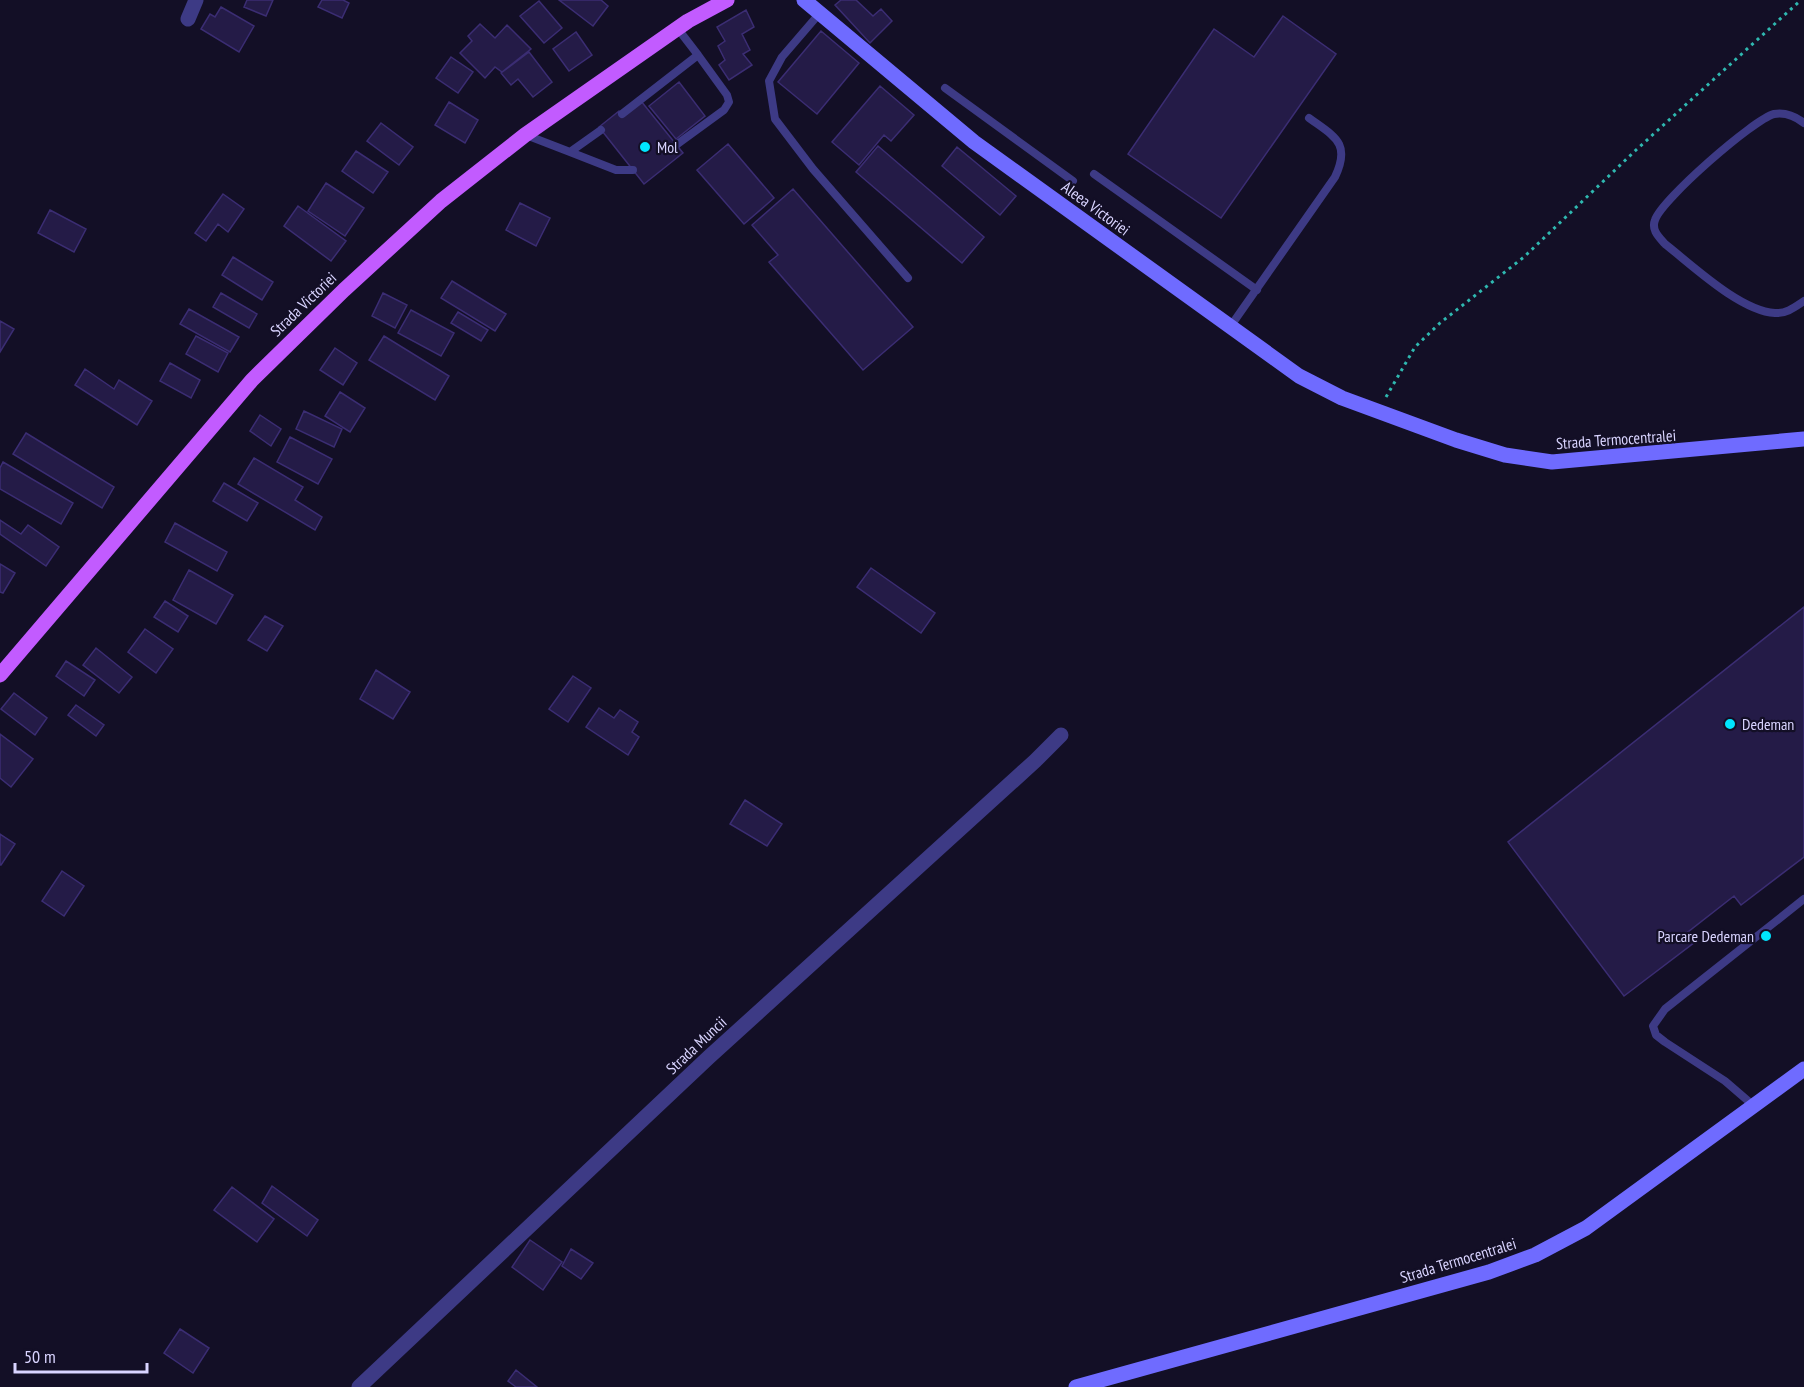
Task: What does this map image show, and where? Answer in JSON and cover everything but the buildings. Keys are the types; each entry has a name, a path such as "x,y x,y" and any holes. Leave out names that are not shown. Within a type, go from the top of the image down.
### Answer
{"main road":[{"name":"Strada Victoriei","path":"683,25 699,0"},
{"name":"Strada Victoriei","path":"0,675 266,364 441,201 525,135 683,25 727,0"}],"street":[{"path":"188,19 195,0"},
{"name":"Aleea Victoriei","path":"807,5 974,142 1230,327 1299,376 1342,398 1380,412"},
{"name":"Strada Termocentralei","path":"1380,412 1482,448 1529,460 1552,462 1800,439"},
{"name":"Strada Muncii","path":"359,1387 709,1057 1061,735"},
{"name":"Strada Termocentralei","path":"1076,1387 1489,1272 1535,1255 1577,1234 1614,1210 1804,1069"}],"lane":[{"path":"807,5 769,81 769,94 775,119 813,169 908,278"},
{"path":"676,145 724,110 729,102 727,95 698,55 683,25"},
{"path":"622,114 698,55"},
{"path":"945,88 1073,181"},
{"path":"1804,123 1790,114 1775,114 1755,123 1659,210 1653,222 1655,232 1665,244 1758,311 1777,314 1793,309 1804,301"},
{"path":"1230,327 1335,177 1342,163 1342,147 1336,137 1310,118"},
{"path":"570,152 601,130"},
{"path":"525,135 616,170 633,170"},
{"path":"1094,174 1257,290"},
{"path":"1754,1106 1725,1081 1656,1035 1653,1026 1665,1009 1804,899"}],"path":[{"path":"1380,412 1392,385 1415,347 1440,323 1524,256 1636,150 1801,0"}],"place":[{"name":"Mol","path":"645,147"},
{"name":"Dedeman","path":"1730,724"},
{"name":"Parcare Dedeman","path":"1766,936"}]}
